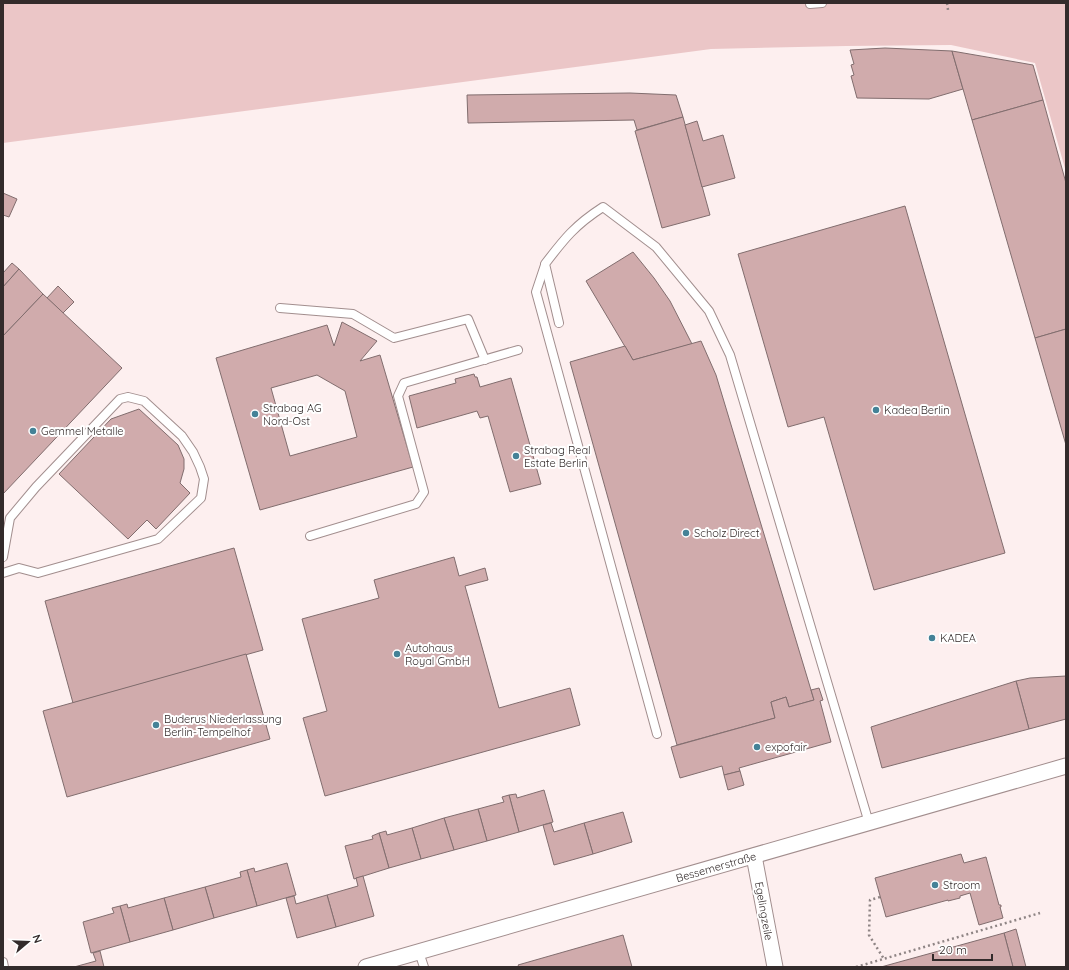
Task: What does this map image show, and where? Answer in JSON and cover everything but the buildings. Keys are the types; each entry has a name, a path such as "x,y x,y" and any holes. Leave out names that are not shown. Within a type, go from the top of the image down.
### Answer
{"street":[{"name":"Bessemerstraße","path":"366,967 1066,766"},
{"name":"Egelingzeile","path":"754,856 775,967"}],"lane":[{"path":"810,4 822,3"},
{"path":"657,734 536,292 545,264 567,235 589,216 603,207 656,248 709,312 730,356 869,823"},
{"path":"545,264 559,323"},
{"path":"280,308 353,314 394,338 468,318 485,360"},
{"path":"310,536 416,504 424,492 398,396 404,383 518,350"},
{"path":"3,556 10,518 36,487 120,399 128,397 144,401 182,436 200,467 204,479 201,498 158,540 38,573 19,568 3,573"},
{"path":"419,952 424,967"},
{"path":"3,962 4,967"}],"path":[{"path":"947,3 948,10"},
{"path":"880,898 870,900 869,935 884,959"},
{"path":"856,967 1040,914"}],"shaded area":[{"path":"3,3 1066,3 1066,172 1035,63 951,45 711,49 3,143"}],"place":[{"name":"Kadea Berlin","path":"876,410"},
{"name":"Strabag AG Nord-Ost","path":"255,414"},
{"name":"Gemmel Metalle","path":"33,431"},
{"name":"Strabag Real Estate Berlin","path":"516,456"},
{"name":"Scholz Direct","path":"686,533"},
{"name":"KADEA","path":"932,638"},
{"name":"Autohaus Royal GmbH","path":"397,654"},
{"name":"Buderus Niederlassung Berlin-Tempelhof","path":"156,725"},
{"name":"expofair","path":"757,747"},
{"name":"Stroom","path":"935,885"}]}
